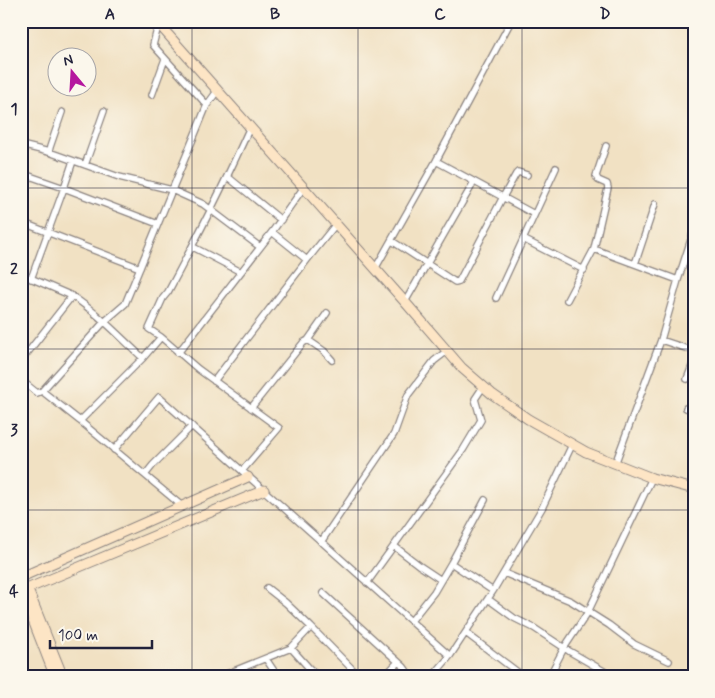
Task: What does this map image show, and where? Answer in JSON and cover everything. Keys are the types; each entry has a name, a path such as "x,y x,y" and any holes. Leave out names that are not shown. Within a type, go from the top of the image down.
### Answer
{"street":[{"path":"375,269 436,161 511,21"},
{"path":"158,22 153,44 208,105"},
{"path":"158,22 462,368 483,387 528,420 586,452 652,478 694,489"},
{"path":"152,95 165,59"},
{"path":"21,380 37,393 42,391 104,322 126,304 208,105 218,90"},
{"path":"85,165 104,111"},
{"path":"49,152 62,112"},
{"path":"23,574 182,506 245,474 279,428 198,369 149,329 163,298 193,247 250,127"},
{"path":"21,145 49,152 119,177 172,190 203,204 260,247"},
{"path":"567,300 594,249 608,188 607,184 598,180 596,176 606,146"},
{"path":"31,279 73,161"},
{"path":"436,161 534,214"},
{"path":"496,298 556,168"},
{"path":"21,172 158,224"},
{"path":"392,241 455,282 459,281 502,197 516,174 521,172 527,175"},
{"path":"228,176 281,220"},
{"path":"405,302 474,182"},
{"path":"178,352 272,232 304,187"},
{"path":"635,264 655,204"},
{"path":"21,222 140,268"},
{"path":"214,381 336,224"},
{"path":"615,464 661,340 694,230"},
{"path":"272,232 307,260"},
{"path":"523,240 584,270"},
{"path":"193,247 241,272"},
{"path":"594,249 678,280"},
{"path":"21,274 72,296 143,358"},
{"path":"21,361 72,296"},
{"path":"251,408 303,343 308,340 327,313"},
{"path":"80,421 161,338"},
{"path":"308,340 324,351 332,360"},
{"path":"661,340 694,351"},
{"path":"321,542 394,434 408,395 434,361 447,351"},
{"path":"687,379 694,361"},
{"path":"367,583 463,450 481,420 475,399 483,387"},
{"path":"42,391 182,506"},
{"path":"114,450 159,397 450,656"},
{"path":"686,408 694,411"},
{"path":"145,475 192,426"},
{"path":"432,677 450,656 493,591 542,508 572,444"},
{"path":"549,677 564,648 588,612 652,478"},
{"path":"25,590 264,490"},
{"path":"411,622 434,592 486,500"},
{"path":"394,546 441,580"},
{"path":"451,563 493,591"},
{"path":"504,572 571,600 634,644 669,661"},
{"path":"23,574 31,582 25,590"},
{"path":"267,588 286,603 360,677"},
{"path":"25,590 55,677"},
{"path":"25,590 63,677"},
{"path":"324,593 404,667 411,677"},
{"path":"488,599 514,618 534,628 614,677"},
{"path":"219,677 291,648 311,627"},
{"path":"466,633 524,677"},
{"path":"291,648 319,677"},
{"path":"266,659 278,677"},
{"path":"384,677 398,662"}]}
